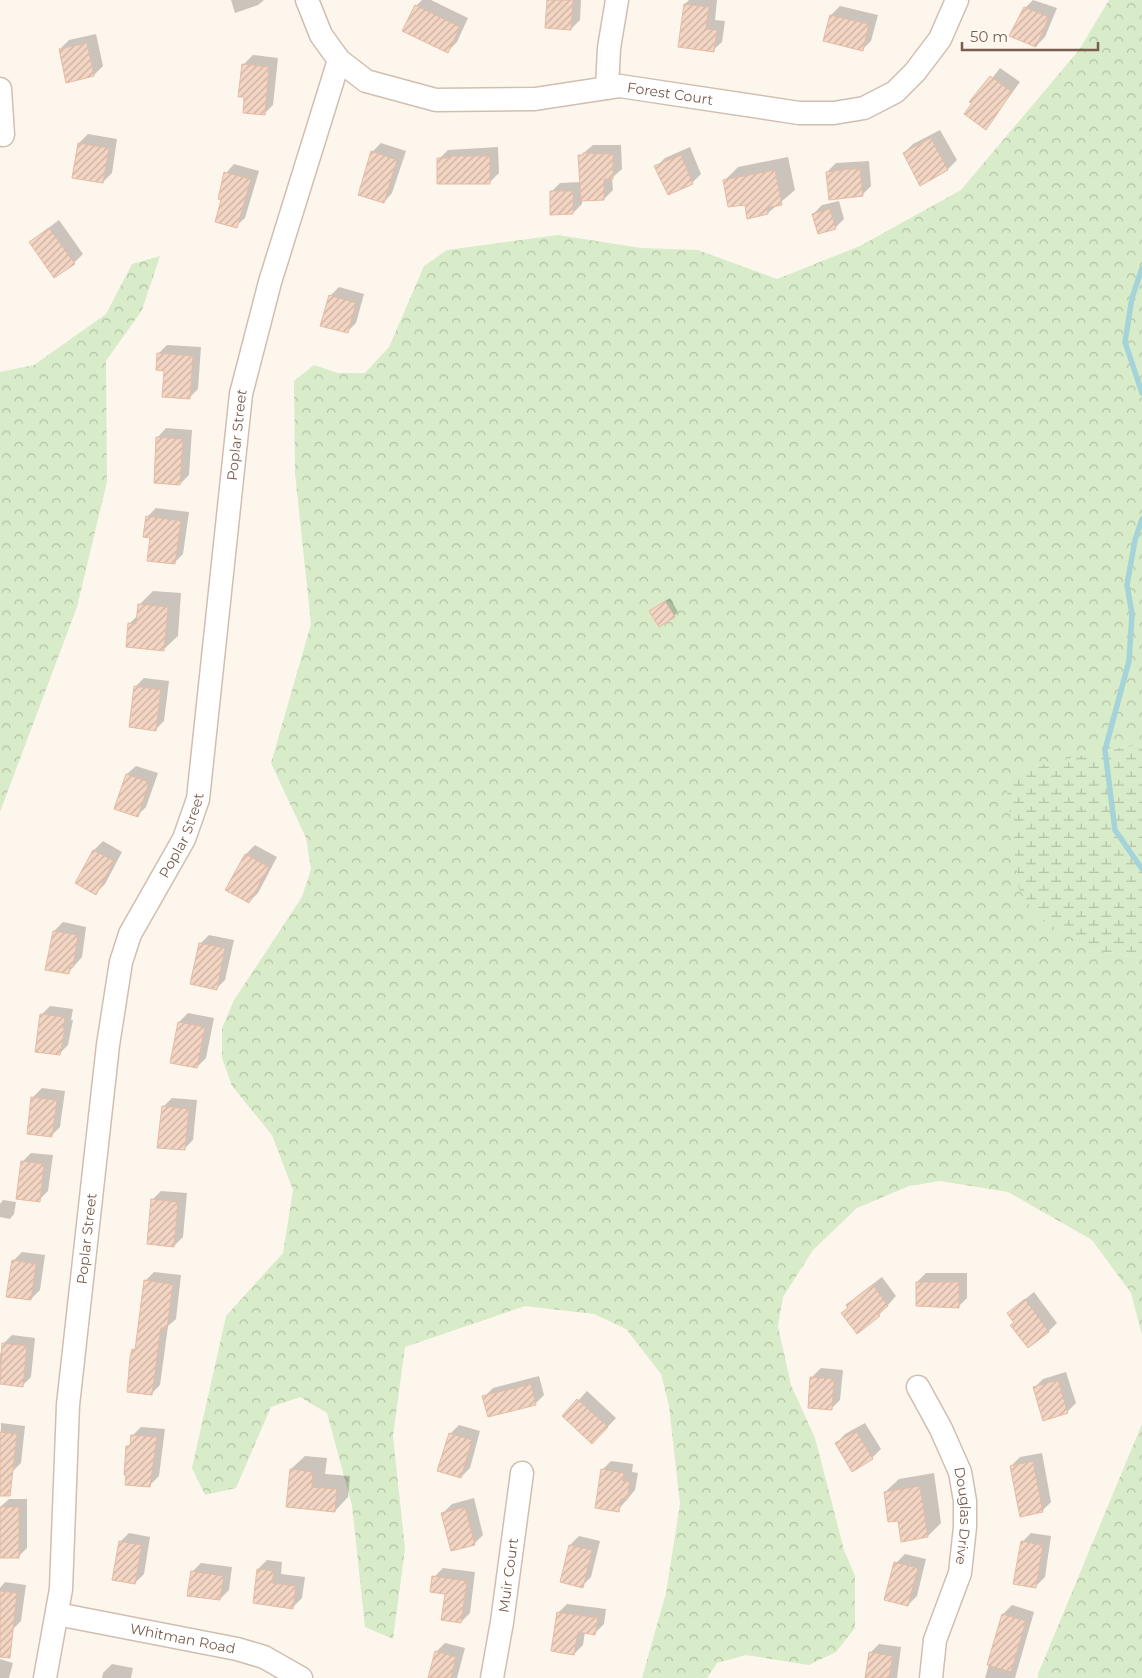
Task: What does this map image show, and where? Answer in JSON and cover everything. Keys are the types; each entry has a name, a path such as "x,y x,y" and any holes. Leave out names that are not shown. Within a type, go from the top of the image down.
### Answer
{"street":[{"path":"308,0 321,36 339,60"},
{"path":"607,88 609,48 617,0"},
{"name":"Forest Court","path":"339,60 366,81 436,100 535,99 607,88 630,88 799,113 834,113 864,108 895,92 915,72 940,39 957,0"},
{"name":"Poplar Street","path":"45,1678 61,1589 68,1404 108,1045 122,962 130,934 184,840 198,799 241,394 270,282 339,60"},
{"path":"0,89 3,135"},
{"name":"Douglas Drive","path":"918,1388 941,1429 960,1472 965,1501 965,1527 960,1574 935,1640 931,1678"},
{"name":"Muir Court","path":"492,1678 502,1622 522,1473"},
{"name":"Whitman Road","path":"57,1614 237,1649 264,1657 301,1678"}],"green space":[{"path":"1109,0 1142,0 1142,745 1105,750 1091,950 1142,958 1142,1335 1131,1293 1092,1240 1008,1192 940,1181 909,1186 857,1208 813,1250 783,1297 778,1326 791,1385 815,1438 844,1550 855,1576 855,1628 836,1652 809,1665 746,1655 717,1663 707,1678 642,1678 666,1593 680,1504 669,1406 661,1374 626,1329 594,1314 525,1306 405,1347 393,1436 405,1549 393,1639 365,1627 352,1506 327,1413 300,1397 271,1407 236,1488 205,1495 192,1468 226,1316 283,1253 293,1190 272,1135 232,1086 222,1058 222,1028 234,1000 302,897 311,869 306,838 271,763 311,624 295,473 294,381 314,365 338,373 365,373 389,347 424,266 447,250 558,235 641,248 698,250 777,279 860,246 961,190 1079,50"},
{"path":"160,256 142,310 106,361 107,482 77,607 0,812 0,372 34,365 106,314 132,264"},
{"path":"1142,745 1142,958 1091,950 1037,917 1019,889 1007,791 1025,769 1105,750"},
{"path":"1142,1424 1142,1678 1038,1678 1038,1674"}],"building":[{"path":"547,0 573,0 571,30 545,28"},
{"path":"684,4 709,7 706,29 717,30 714,52 678,47"},
{"path":"415,5 460,27 448,53 402,31"},
{"path":"1024,7 1049,17 1036,47 1009,36"},
{"path":"830,15 869,24 863,51 823,41"},
{"path":"87,43 94,76 66,83 59,49"},
{"path":"242,64 269,67 265,115 243,113 244,97 238,97"},
{"path":"990,76 1012,92 986,130 964,114 972,103 969,102"},
{"path":"931,138 948,170 920,186 903,153"},
{"path":"78,143 109,148 103,183 72,178"},
{"path":"371,151 397,160 384,203 358,195"},
{"path":"583,153 613,154 613,179 604,179 604,200 581,201 578,155 583,155"},
{"path":"681,155 693,184 668,195 654,166"},
{"path":"451,156 490,156 490,184 437,184 437,158 451,158"},
{"path":"860,169 863,196 829,200 826,172"},
{"path":"775,170 782,205 767,208 768,214 747,219 745,205 728,207 723,180"},
{"path":"224,172 251,179 237,228 215,222 221,200 218,199"},
{"path":"550,191 573,191 573,214 550,215"},
{"path":"830,209 836,229 818,234 812,214"},
{"path":"49,228 75,264 54,278 29,242"},
{"path":"329,295 356,303 348,333 320,326"},
{"path":"157,353 193,356 190,399 162,397 164,371 156,370"},
{"path":"156,437 183,439 180,485 154,483"},
{"path":"146,516 181,521 175,564 147,561 150,538 143,537"},
{"path":"665,601 675,617 659,627 649,611"},
{"path":"138,604 168,607 164,651 126,647 128,623 136,624"},
{"path":"134,686 161,690 156,731 129,727"},
{"path":"126,774 149,782 138,817 114,809"},
{"path":"93,850 114,861 96,895 75,883"},
{"path":"245,854 269,867 249,903 225,890"},
{"path":"53,931 78,935 73,967 70,967 69,974 45,970"},
{"path":"199,943 225,948 217,990 190,984"},
{"path":"40,1014 65,1017 63,1028 65,1029 60,1055 35,1052"},
{"path":"178,1022 205,1027 197,1068 170,1063"},
{"path":"31,1097 57,1100 52,1137 27,1134"},
{"path":"162,1106 189,1109 185,1150 157,1148"},
{"path":"21,1161 44,1164 40,1202 16,1199"},
{"path":"151,1199 178,1202 174,1247 147,1244"},
{"path":"12,1260 36,1264 31,1300 6,1297"},
{"path":"144,1280 173,1284 167,1329 161,1328 152,1395 127,1392 130,1358 132,1349 135,1350"},
{"path":"916,1282 959,1282 959,1308 916,1306"},
{"path":"873,1285 888,1306 878,1314 880,1316 857,1334 841,1313 848,1308 846,1305"},
{"path":"1025,1299 1049,1332 1028,1348 1010,1325 1014,1323 1007,1313"},
{"path":"2,1343 27,1346 23,1387 0,1384"},
{"path":"810,1377 834,1379 832,1410 808,1408"},
{"path":"1058,1380 1068,1413 1043,1421 1033,1387"},
{"path":"531,1384 536,1405 488,1417 482,1396"},
{"path":"577,1399 608,1427 592,1444 562,1416"},
{"path":"856,1431 873,1459 852,1472 835,1443"},
{"path":"0,1432 17,1434 10,1496 0,1496"},
{"path":"449,1433 472,1440 461,1478 437,1471"},
{"path":"131,1435 157,1437 150,1487 125,1485 126,1446 130,1446"},
{"path":"1033,1461 1043,1512 1020,1517 1010,1466"},
{"path":"290,1469 313,1472 312,1487 337,1489 335,1512 286,1507"},
{"path":"601,1469 624,1473 623,1481 630,1482 627,1500 621,1499 619,1512 595,1508"},
{"path":"920,1486 928,1537 901,1542 898,1521 888,1522 884,1492"},
{"path":"0,1507 19,1507 19,1558 0,1558"},
{"path":"465,1507 475,1545 451,1551 441,1513"},
{"path":"119,1541 142,1545 135,1584 112,1580"},
{"path":"1021,1541 1043,1545 1036,1588 1013,1584"},
{"path":"569,1545 592,1550 583,1588 560,1582"},
{"path":"894,1562 918,1568 908,1606 884,1600"},
{"path":"257,1569 274,1571 272,1583 296,1586 293,1609 253,1603"},
{"path":"191,1571 224,1576 220,1600 187,1596"},
{"path":"432,1576 467,1581 461,1623 441,1620 445,1594 430,1592"},
{"path":"0,1591 17,1593 10,1658 0,1657"},
{"path":"557,1612 598,1618 595,1635 578,1632 574,1655 551,1651"},
{"path":"1002,1614 1026,1621 1011,1672 987,1665"},
{"path":"435,1651 456,1657 451,1678 428,1678"},
{"path":"869,1652 893,1656 889,1678 865,1678"}],"waterway":[{"path":"1142,268 1132,298 1125,342 1142,393"},
{"path":"1142,519 1135,540 1127,585 1132,614 1129,661 1105,750 1115,830 1142,869"}]}
